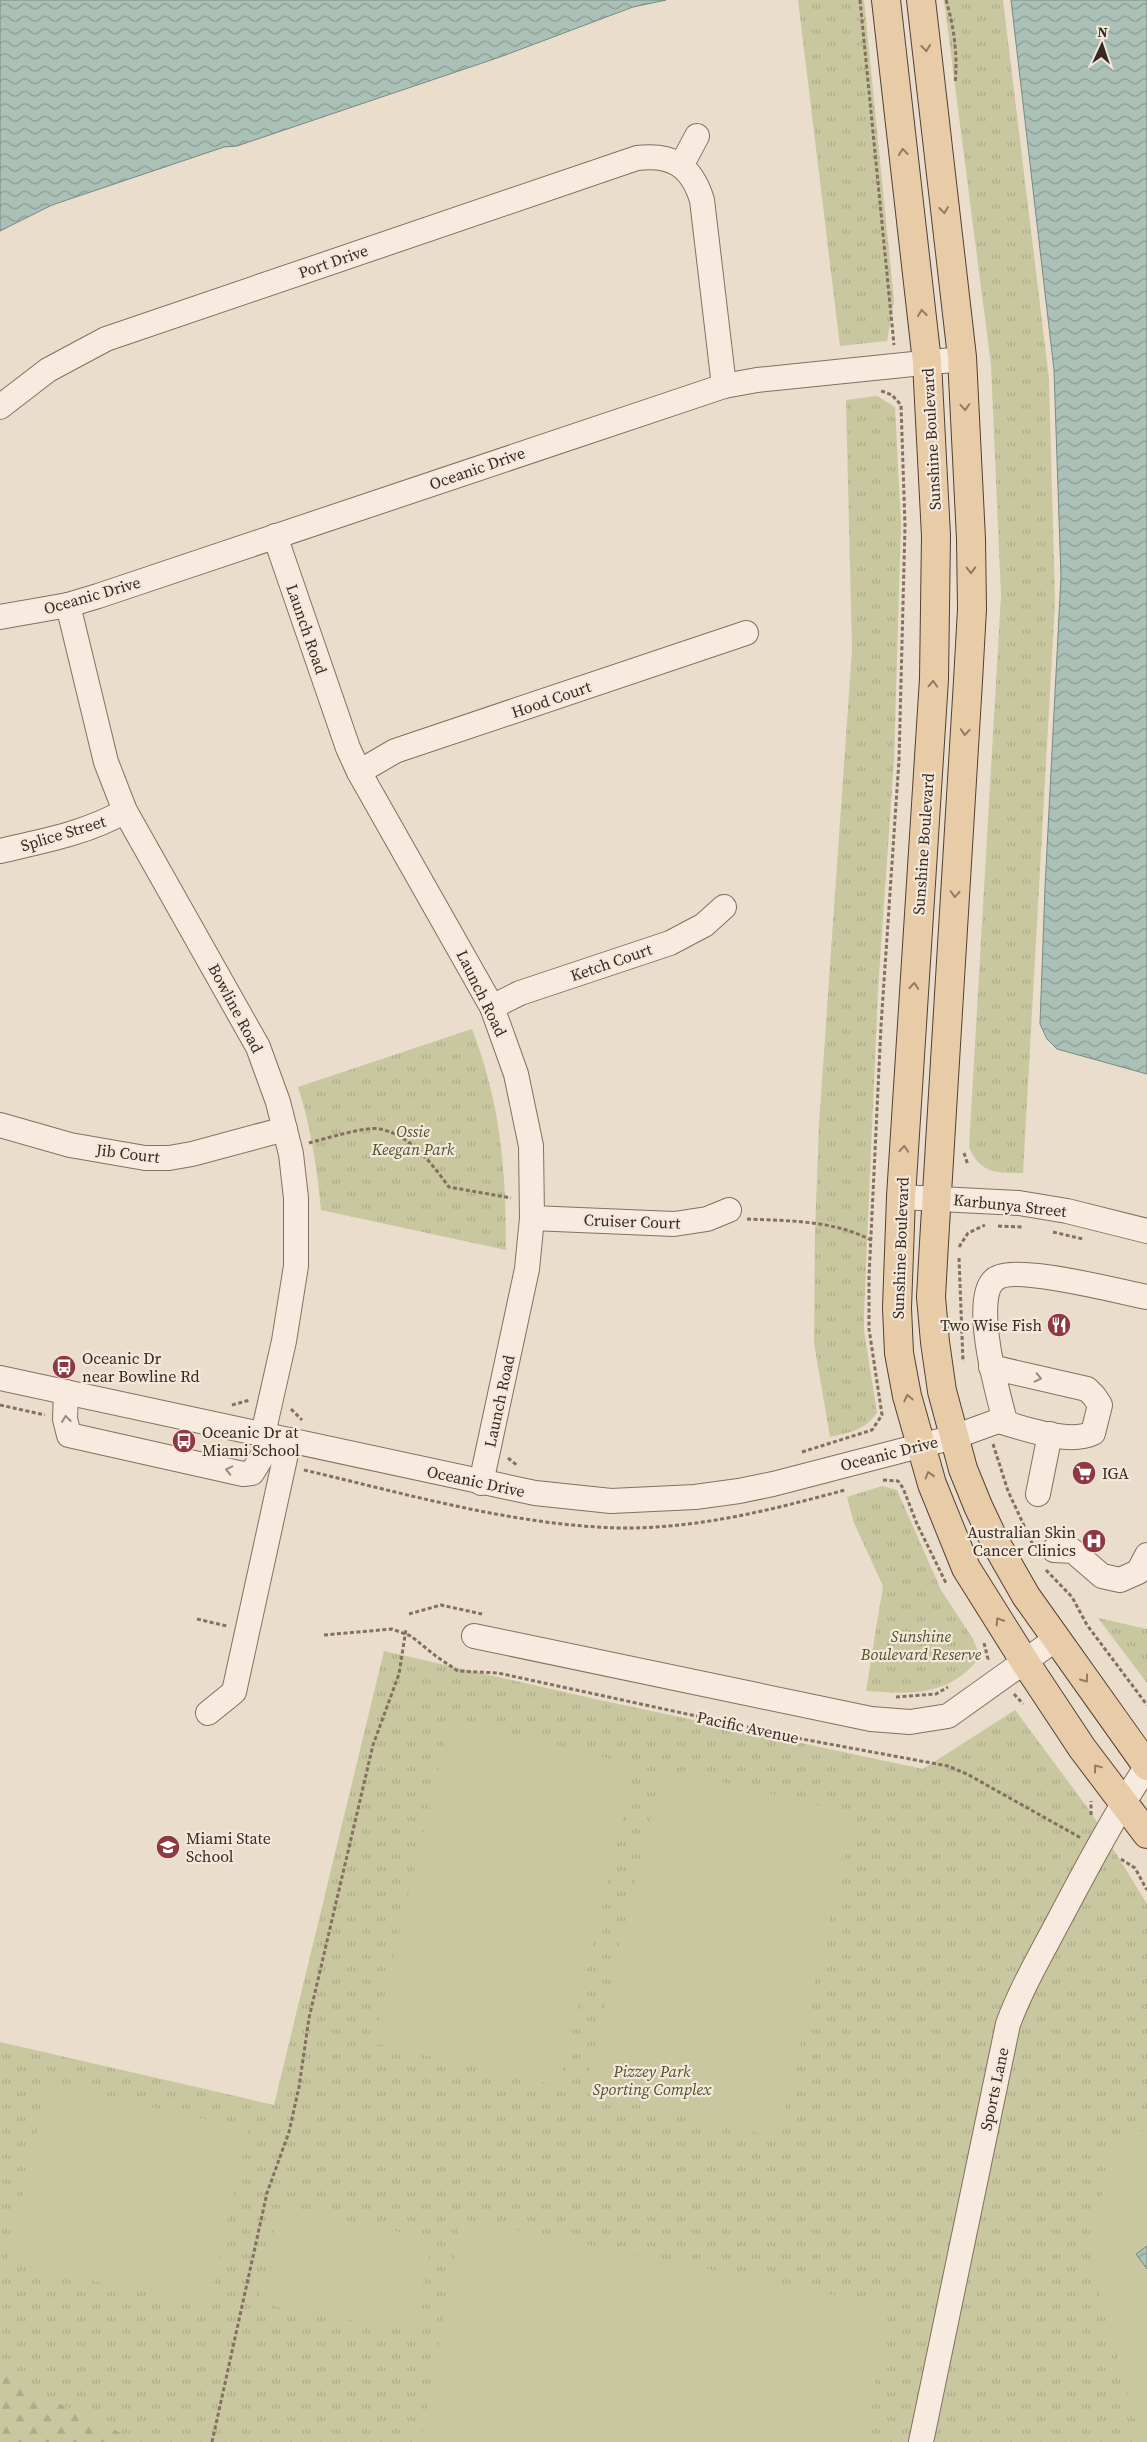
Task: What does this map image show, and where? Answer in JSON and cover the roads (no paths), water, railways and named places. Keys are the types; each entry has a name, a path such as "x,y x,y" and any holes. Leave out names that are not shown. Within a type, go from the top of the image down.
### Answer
{"main road":[{"name":"Sunshine Boulevard","path":"886,0 927,362 933,451 936,608 901,1197 897,1308 899,1353 920,1446 932,1484 958,1551 1024,1662"},
{"name":"Sunshine Boulevard","path":"921,0 962,359 971,539 972,610 931,1297 942,1391 963,1469 994,1540 1017,1582 1056,1639"},
{"path":"1056,1639 1147,1766"},
{"path":"1024,1662 1082,1748 1147,1834"}],"street":[{"path":"681,166 697,136"},
{"name":"Port Drive","path":"0,407 28,384 76,354 146,324 637,158 656,156 671,160 681,166 697,186 702,200 724,386"},
{"name":"Oceanic Drive","path":"0,617 68,605 724,386 757,380 962,359"},
{"name":"Launch Road","path":"276,536 348,748 359,772 492,1007 516,1074 524,1108 531,1146 533,1209 522,1298 481,1483"},
{"name":"Bowline Road","path":"68,605 106,762 125,811 245,1022 270,1078 291,1154 296,1198 296,1266 284,1341 275,1437 248,1631 234,1692 208,1713"},
{"name":"Hood Court","path":"359,772 395,751 746,633"},
{"name":"Splice Street","path":"0,851 84,830 108,821 125,811"},
{"name":"Ketch Court","path":"492,1007 520,993 676,940 704,925 724,906"},
{"name":"Jib Court","path":"0,1125 70,1144 145,1158 169,1158 192,1154 285,1129"},
{"name":"Karbunya Street","path":"901,1197 1019,1203 1067,1211 1147,1231"},
{"name":"Cruiser Court","path":"533,1209 674,1224 707,1219 729,1210"},
{"path":"991,1367 1087,1389 1100,1405 1094,1433 1084,1437 1070,1438 997,1425 986,1330 988,1287 993,1280 1003,1274 1030,1274 1147,1297"},
{"name":"Oceanic Drive","path":"0,1378 481,1483 573,1498 611,1500 695,1497 773,1484 997,1425"},
{"path":"66,1392 64,1419 70,1435 243,1474 252,1473 275,1437"},
{"path":"1038,1494 1050,1434"},
{"path":"1044,1555 1073,1551 1102,1576 1120,1580 1138,1572 1147,1555"},
{"name":"Pacific Avenue","path":"474,1636 871,1719 910,1722 948,1716 1056,1639"},
{"name":"Sports Lane","path":"922,2442 1008,2024 1030,1974 1123,1803 1147,1766"}],"water":[{"path":"0,0 666,0 633,7 500,57 237,146 224,147 52,205 0,231"},
{"path":"1011,0 1147,0 1147,1074 1057,1049 1047,1039 1040,1024 1061,577 1054,370"},
{"path":"1147,2246 1147,2269 1136,2254"}],"place":[{"name":"Two Wise Fish","path":"1059,1325"},
{"name":"Oceanic Dr near Bowline Rd","path":"64,1367"},
{"name":"Oceanic Dr at Miami School","path":"184,1441"},
{"name":"IGA","path":"1084,1473"},
{"name":"Australian Skin Cancer Clinics","path":"1094,1541"},
{"name":"Miami State School","path":"168,1847"}],"park label":[{"name":"Ossie Keegan Park","path":"413,1140"},
{"name":"Sunshine Boulevard Reserve","path":"921,1645"},
{"name":"Pizzey Park Sporting Complex","path":"652,2080"}]}
